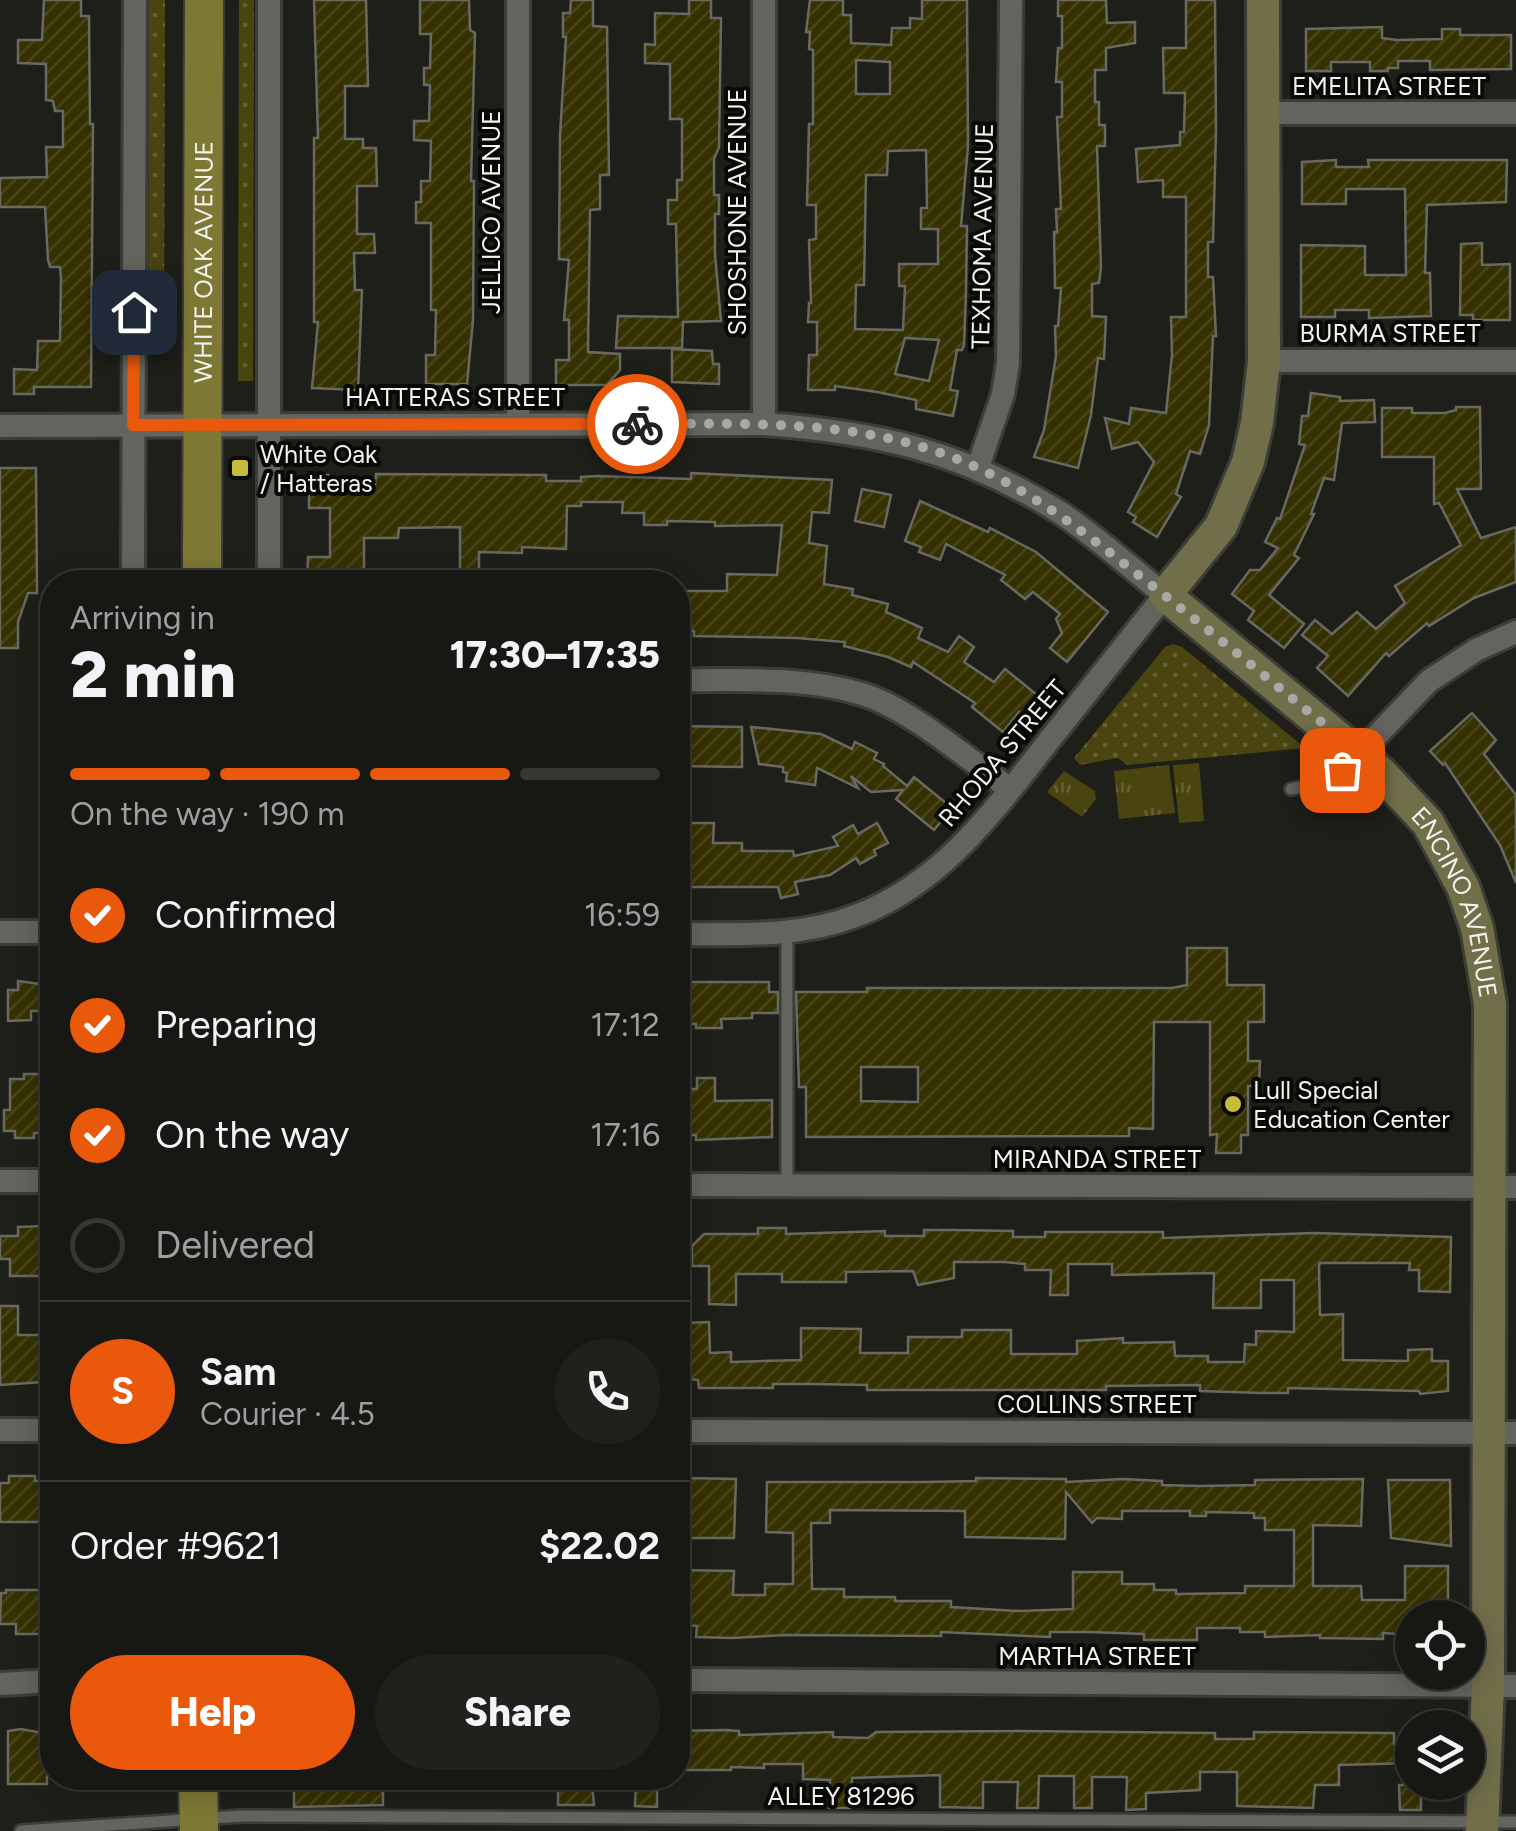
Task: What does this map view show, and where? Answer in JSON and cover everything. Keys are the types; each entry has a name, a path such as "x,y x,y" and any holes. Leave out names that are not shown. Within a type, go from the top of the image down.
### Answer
{"main road":[{"name":"WHITE OAK AVENUE","path":"202,570 204,0"},
{"path":"198,1790 199,1826"}],"street":[{"path":"133,570 135,0"},
{"path":"268,570 270,0"},
{"name":"JELLICO AVENUE","path":"518,0 518,424"},
{"name":"SHOSHONE AVENUE","path":"764,0 764,424"},
{"name":"TEXHOMA AVENUE","path":"978,467 1003,394 1009,346 1011,0"},
{"path":"1165,595 1221,526 1248,462 1257,423 1264,361 1263,0"},
{"name":"EMELITA STREET","path":"1263,113 1516,113"},
{"name":"BURMA STREET","path":"1264,361 1516,361"},
{"name":"HATTERAS STREET","path":"0,426 764,424 821,428 885,438 978,467 1059,512 1165,595"},
{"name":"ENCINO AVENUE","path":"1165,595 1405,796 1428,823 1463,887 1477,928 1490,1004 1503,1187 1502,1686 1482,1826"},
{"name":"RHODA STREET","path":"690,934 787,932 855,916 901,896 937,869 985,822 1165,595"},
{"path":"1359,754 1430,682 1476,650 1516,632"},
{"path":"690,680 779,681 862,694 895,709 1010,789"},
{"path":"0,932 40,932"},
{"path":"0,1181 40,1181"},
{"name":"MIRANDA STREET","path":"690,1185 1503,1187"},
{"path":"0,1430 40,1430"},
{"name":"COLLINS STREET","path":"690,1430 1502,1433"},
{"name":"MARTHA STREET","path":"690,1680 1502,1686"},
{"path":"0,1684 40,1682"}],"lane":[{"path":"1291,789 1332,782 1359,754"},
{"path":"787,932 787,1186"},
{"name":"ALLEY 81296","path":"21,1831 199,1826 282,1816 1482,1826 1516,1822"}],"green space":[{"path":"149,0 165,0 164,351 148,351"},
{"path":"239,0 254,0 253,381 238,381"},
{"path":"1165,647 1182,647 1305,748 1127,765 1118,758 1080,765 1074,758"},
{"path":"1199,763 1204,821 1179,823 1173,765"},
{"path":"1169,765 1175,813 1119,819 1114,771"},
{"path":"1064,771 1095,791 1096,799 1082,817 1047,792"}],"building":[{"path":"44,0 81,0 81,16 89,16 93,124 91,387 34,387 34,394 14,394 14,369 37,370 38,341 60,341 60,267 50,267 48,260 45,207 0,207 0,178 47,177 46,147 63,147 63,111 55,111 53,101 46,100 46,64 18,63 18,40 42,40"},
{"path":"314,0 366,0 368,86 345,86 345,139 363,139 363,148 376,148 377,186 357,186 357,234 374,234 375,253 354,253 355,290 362,290 358,390 312,388 318,322 314,322 314,138 318,138"},
{"path":"420,0 469,0 470,30 475,33 473,320 467,384 426,384 426,355 435,355 436,310 431,310 431,223 416,223 421,181 430,181 431,141 414,140 414,121 429,121 430,85 424,85 424,68 430,68 431,34 420,34"},
{"path":"571,0 593,0 593,26 607,27 609,175 600,175 600,209 590,210 588,352 620,354 620,370 607,385 556,385 556,360 569,360 569,320 564,320 569,260 559,259 566,37 563,13 570,13"},
{"path":"689,0 711,0 711,18 721,18 719,147 714,159 714,195 719,195 715,254 721,321 683,322 682,348 616,348 618,316 678,317 676,224 668,224 668,200 677,200 677,180 682,180 682,119 670,119 670,64 645,63 645,44 655,45 655,13 689,14"},
{"path":"810,0 843,0 843,15 851,15 851,43 891,45 892,28 910,28 910,18 922,19 922,0 967,0 968,146 961,226 967,226 966,291 964,345 957,350 950,390 958,391 953,416 916,409 916,400 877,392 835,386 835,390 808,390 809,355 817,355 817,322 808,322 809,240 816,239 816,205 807,205 813,50 809,49 810,32 806,32","holes":["856,60 890,62 890,94 856,94","926,150 927,208 921,208 921,229 938,229 938,264 899,264 899,286 905,286 903,330 855,329 856,285 864,285 866,175 887,175 888,151","905,338 939,340 929,381 895,374"]},
{"path":"1058,0 1106,0 1107,23 1135,22 1135,43 1106,48 1106,70 1095,70 1095,102 1099,102 1099,125 1105,125 1105,146 1097,146 1101,268 1099,283 1092,284 1092,316 1106,317 1104,359 1098,358 1091,415 1078,468 1034,457 1044,430 1056,356 1055,326 1061,288 1055,288 1054,232 1056,209 1061,209 1057,117 1062,117 1062,82 1056,82 1062,16 1058,16"},
{"path":"1186,0 1215,0 1216,132 1213,242 1208,242 1208,277 1213,277 1216,336 1209,425 1200,454 1190,451 1176,494 1181,497 1157,537 1133,522 1136,517 1128,512 1154,462 1138,442 1112,449 1105,418 1129,424 1131,408 1166,413 1171,317 1186,317 1186,197 1163,197 1163,180 1138,182 1136,149 1180,145 1185,93 1164,93 1163,48 1186,48"},
{"path":"1382,27 1382,38 1397,40 1442,39 1442,29 1460,29 1460,35 1511,35 1511,69 1430,70 1430,61 1398,61 1398,68 1388,71 1370,71 1370,62 1331,62 1331,71 1306,71 1306,29"},
{"path":"1336,160 1336,167 1369,167 1368,160 1507,160 1506,202 1427,205 1425,273 1430,273 1431,316 1369,318 1369,310 1335,310 1335,317 1301,317 1301,245 1365,246 1365,275 1406,275 1405,189 1346,189 1346,204 1302,204 1302,162"},
{"path":"1482,243 1482,265 1510,264 1510,320 1473,320 1473,315 1460,315 1461,244"},
{"path":"672,349 712,351 713,364 719,364 719,384 672,382"},
{"path":"1311,393 1340,397 1340,401 1374,400 1375,422 1342,423 1334,480 1324,478 1314,514 1294,555 1299,558 1269,595 1304,624 1284,648 1248,620 1254,611 1232,594 1250,570 1260,570 1278,548 1265,542 1277,518 1280,519 1305,445 1299,444 1302,416 1308,416"},
{"path":"1456,407 1480,407 1481,489 1457,489 1481,538 1516,527 1516,582 1474,598 1429,626 1427,623 1389,656 1386,653 1348,696 1317,668 1328,656 1302,635 1315,620 1332,634 1357,612 1376,629 1405,603 1395,586 1461,545 1439,503 1434,504 1434,457 1382,457 1382,408 1445,413"},
{"path":"0,468 36,468 37,593 28,593 18,622 18,648 0,648"},
{"path":"691,473 832,480 829,513 812,512 809,543 827,546 824,584 853,589 852,595 888,604 886,612 922,628 918,638 948,652 959,636 974,647 964,662 994,682 1005,669 1042,699 1027,718 1019,712 1003,732 972,707 975,703 913,662 911,667 844,646 845,642 694,636 694,631 690,631 690,591 727,591 727,574 777,575 782,525 715,526 715,522 667,521 667,525 644,525 644,513 622,513 623,502 581,502 581,506 567,506 566,549 522,547 522,553 479,552 479,570 460,570 460,527 399,528 398,538 364,538 364,570 307,570 308,557 330,557 330,508 309,508 309,475 328,475 328,480 338,479 338,484 375,484 376,474 546,475 546,481 581,481 581,477 598,476 691,479"},
{"path":"862,489 891,495 884,527 855,521"},
{"path":"920,501 988,532 990,528 1036,552 1108,612 1067,662 1050,648 1062,633 1056,619 1060,614 1033,592 1025,599 1001,580 1005,575 946,544 940,560 905,541"},
{"path":"1472,713 1496,740 1484,754 1516,795 1516,883 1500,845 1445,763 1430,751"},
{"path":"690,726 742,727 742,767 690,766"},
{"path":"751,727 821,734 852,749 855,742 877,753 874,759 907,786 914,777 952,808 934,830 896,799 903,790 871,792 851,776 858,788 817,768 815,785 786,781 783,767 759,764"},
{"path":"690,823 714,823 713,843 742,843 742,851 793,851 794,856 838,846 833,837 853,825 858,834 877,823 888,843 860,864 856,858 830,875 795,882 798,894 781,898 778,887 690,887"},
{"path":"1187,948 1227,948 1227,985 1264,985 1264,1022 1248,1022 1248,1061 1260,1061 1259,1086 1248,1086 1248,1135 1241,1135 1241,1153 1216,1153 1217,1134 1210,1135 1210,1022 1154,1022 1153,1129 1129,1128 1129,1136 806,1137 806,1087 799,1087 796,992 1187,985","holes":["861,1067 918,1067 918,1102 861,1101"]},
{"path":"18,981 40,984 40,1011 31,1011 31,1020 8,1021 8,990 18,990"},
{"path":"690,982 769,982 769,992 778,992 778,1013 721,1019 722,1028 696,1028 696,1024 690,1024"},
{"path":"24,1074 40,1074 40,1133 34,1133 34,1138 15,1138 15,1131 4,1131 4,1110 10,1110 10,1079 24,1079"},
{"path":"697,1078 715,1078 715,1101 772,1100 772,1137 696,1140 696,1135 690,1135 690,1089 697,1089"},
{"path":"40,1226 40,1276 10,1276 10,1259 0,1259 0,1236 18,1236 18,1227"},
{"path":"758,1228 786,1228 786,1234 885,1231 885,1236 924,1236 924,1230 955,1230 1013,1231 1013,1237 1045,1237 1045,1232 1163,1232 1163,1238 1313,1233 1451,1237 1450,1292 1419,1291 1419,1270 1409,1270 1410,1263 1319,1266 1320,1315 1343,1314 1343,1360 1408,1361 1408,1350 1432,1349 1432,1361 1448,1361 1448,1391 1420,1394 1288,1388 1288,1393 1263,1393 1200,1391 1200,1385 1106,1386 1106,1390 867,1390 867,1385 811,1384 699,1388 698,1380 690,1379 690,1323 709,1322 710,1353 731,1352 731,1362 801,1360 801,1328 861,1329 860,1353 908,1353 908,1337 962,1337 962,1330 1011,1330 1011,1354 1077,1354 1077,1341 1123,1338 1123,1343 1174,1342 1175,1356 1208,1356 1208,1362 1244,1362 1245,1344 1256,1345 1256,1331 1294,1332 1294,1280 1261,1280 1261,1308 1213,1308 1214,1273 1112,1275 1112,1264 1068,1264 1068,1295 1050,1295 1051,1270 1025,1270 1025,1264 1004,1262 954,1262 954,1278 918,1285 913,1271 846,1272 846,1282 782,1282 782,1274 736,1274 736,1305 709,1304 709,1266 692,1266 692,1246 704,1234 758,1234"},
{"path":"0,1306 18,1306 18,1335 40,1335 40,1382 0,1385"},
{"path":"9,1476 35,1476 35,1481 40,1481 40,1522 0,1522 0,1483 9,1483"},
{"path":"690,1478 736,1479 734,1538 690,1538"},
{"path":"1122,1479 1200,1486 1255,1485 1255,1480 1363,1479 1361,1526 1313,1525 1313,1586 1361,1586 1362,1600 1395,1600 1395,1634 1383,1633 1383,1639 1265,1637 1265,1632 1240,1632 1240,1628 1197,1628 1197,1640 1144,1640 1144,1634 1088,1632 1050,1632 1050,1637 941,1632 941,1636 696,1637 697,1626 690,1626 690,1570 734,1571 733,1595 765,1595 765,1584 793,1584 793,1533 766,1532 767,1482","holes":["1066,1492 1092,1523 1097,1518 1122,1519 1122,1511 1190,1511 1190,1516 1206,1516 1206,1512 1254,1513 1254,1518 1265,1518 1265,1530 1294,1530 1294,1586 1245,1586 1245,1593 1176,1594 1176,1590 1154,1590 1154,1584 1122,1584 1122,1572 1073,1572 1073,1609 1020,1611 951,1607 951,1601 844,1597 844,1589 812,1589 811,1523 830,1523 830,1510 965,1511 965,1537 1065,1539"]},
{"path":"1388,1480 1450,1480 1451,1546 1391,1538"},
{"path":"1405,1566 1448,1566 1448,1600 1405,1600"},
{"path":"40,1590 40,1634 16,1634 16,1624 0,1624 1,1593"},
{"path":"8,1731 40,1733 40,1784 8,1784"},
{"path":"690,1731 739,1731 739,1735 833,1732 833,1737 868,1738 876,1732 1215,1733 1215,1739 1254,1739 1254,1732 1394,1733 1395,1744 1395,1763 1339,1765 1339,1785 1315,1785 1313,1808 1237,1806 1237,1772 1200,1772 1200,1790 1146,1793 1146,1809 1126,1810 1127,1777 1092,1777 1092,1808 1074,1808 1074,1776 1039,1776 1038,1808 1017,1808 1018,1782 983,1782 983,1808 940,1807 940,1775 852,1778 851,1808 829,1808 830,1780 803,1779 803,1764 690,1770"},
{"path":"294,1790 383,1790 383,1805 294,1807"},
{"path":"558,1790 593,1790 594,1805 558,1805"},
{"path":"636,1790 657,1790 657,1807 635,1806"},
{"path":"1400,1800 1421,1800 1421,1810 1400,1810"}],"way so far":[{"path":"637,424 821,428 885,438 978,467 1059,512 1336,734 1359,754 1342,770"}],"place":[{"name":"White Oak / Hatteras","path":"240,468"},
{"name":"Lull Special Education Center","path":"1233,1104"}],"route":[{"path":"134,312 133,425 637,424"}]}
